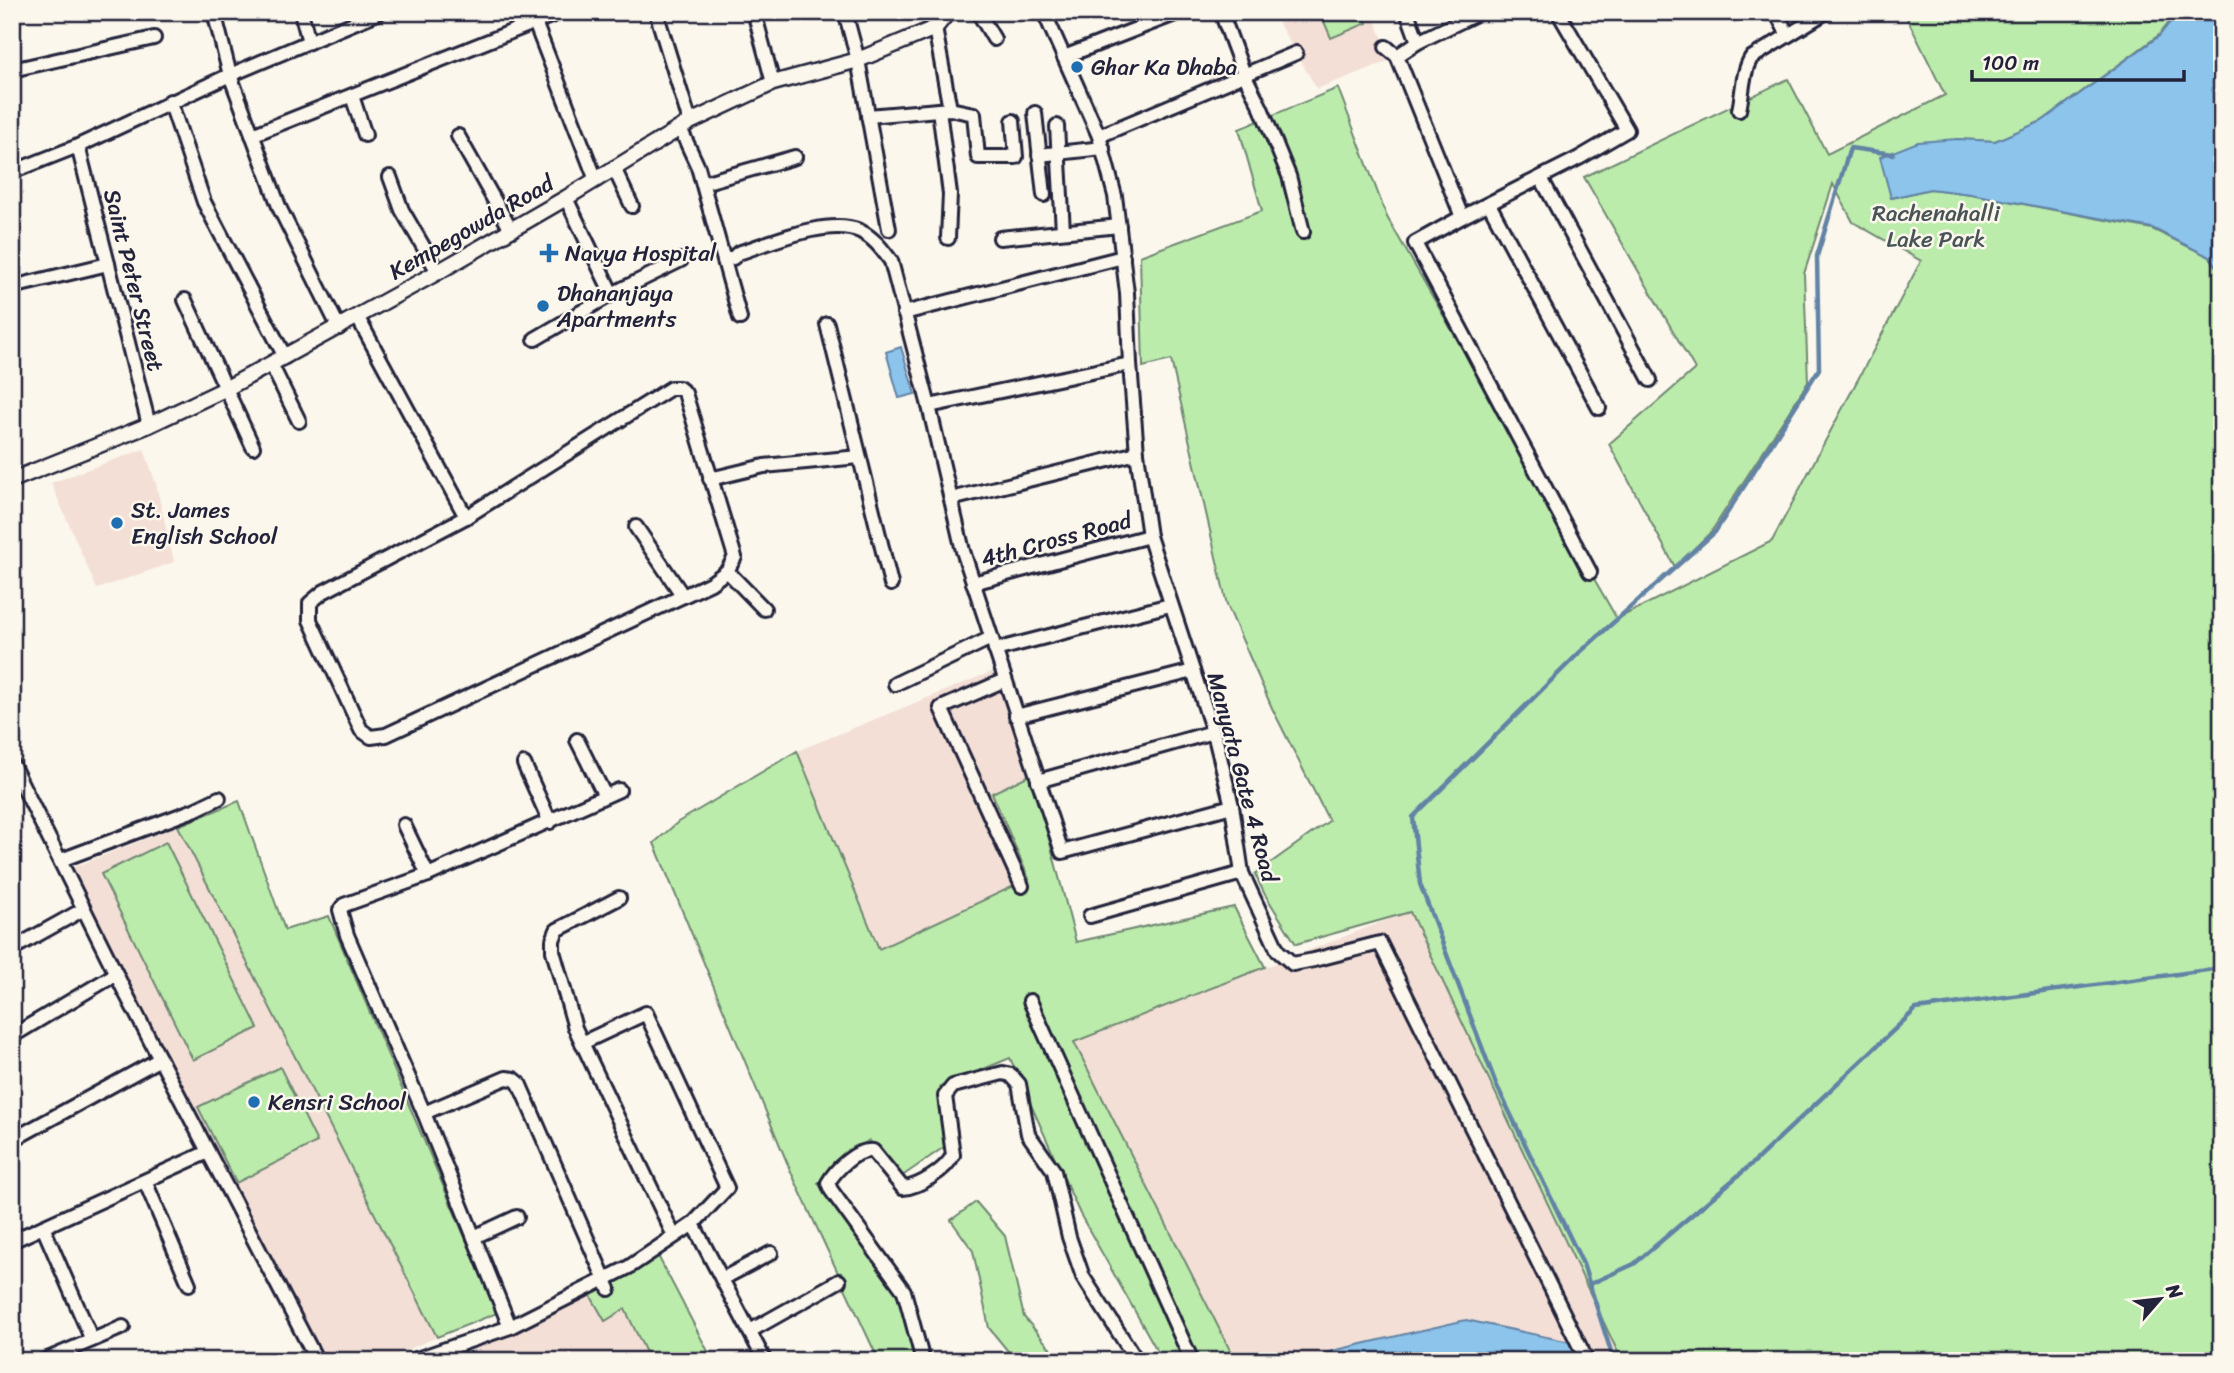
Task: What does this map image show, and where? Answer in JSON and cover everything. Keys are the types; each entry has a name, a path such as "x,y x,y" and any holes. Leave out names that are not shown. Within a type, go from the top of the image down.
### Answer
{"street":[{"path":"214,12 230,75 280,209 339,328"},
{"path":"301,12 309,42"},
{"path":"12,172 78,146 170,101 380,12"},
{"path":"252,135 352,96 533,18 561,12"},
{"path":"656,12 740,318"},
{"path":"754,12 773,83"},
{"path":"845,12 858,60 889,229"},
{"name":"Kempegowda Road","path":"12,480 149,425 227,388 358,318 566,198 685,125 773,83 858,60 935,28 948,12"},
{"path":"978,12 994,39"},
{"name":"Manyata Gate 4 Road","path":"1044,12 1101,142 1115,196 1127,293 1137,453 1149,536 1213,732 1232,806 1242,873 1278,951 1293,964 1380,943 1585,1357"},
{"path":"1064,57 1180,12"},
{"path":"1221,12 1244,74 1262,108 1289,176 1303,232"},
{"path":"1407,12 1418,42"},
{"path":"1397,56 1418,42 1480,12"},
{"path":"1558,12 1627,130 1415,243 1590,572"},
{"path":"1776,12 1788,35"},
{"path":"1739,110 1744,90 1745,67 1751,58 1826,12"},
{"path":"533,18 596,180"},
{"path":"935,28 945,109 950,194 948,238"},
{"path":"12,71 154,38"},
{"path":"1386,47 1397,56 1462,217"},
{"path":"1039,155 1060,153 1101,142 1244,74 1296,53"},
{"path":"352,96 365,135"},
{"path":"170,101 204,202 285,357"},
{"path":"868,116 945,109 974,114 978,158 1016,157 1013,121"},
{"path":"1035,113 1044,195"},
{"path":"1057,126 1063,231"},
{"path":"458,136 511,230"},
{"name":"Saint Peter Street","path":"78,146 149,425"},
{"path":"703,183 795,158"},
{"path":"614,168 632,206"},
{"path":"390,177 402,210 438,272"},
{"path":"1541,178 1650,380"},
{"path":"566,198 612,294"},
{"path":"1489,204 1599,408"},
{"path":"724,260 733,258 737,253 805,232 839,226 859,231 876,242 891,261 973,583 1062,852 1232,806"},
{"path":"1000,238 1119,226"},
{"path":"904,313 1123,257"},
{"path":"535,339 612,294 681,260"},
{"path":"12,287 108,264"},
{"path":"186,300 253,447"},
{"path":"358,318 466,517"},
{"path":"827,324 891,584"},
{"path":"271,364 299,421"},
{"path":"929,406 1130,364"},
{"path":"671,388 679,388 685,393 710,479 735,557 727,571 711,583 386,735 372,737 361,730 310,620 310,603 323,592 466,517 671,388"},
{"path":"951,499 1137,453"},
{"path":"710,479 764,467 859,457"},
{"path":"636,527 683,596"},
{"name":"4th Cross Road","path":"973,583 1149,536"},
{"path":"727,571 764,609"},
{"path":"895,684 993,644 1170,605"},
{"path":"1016,716 1193,671"},
{"path":"1005,680 941,708 1022,886"},
{"path":"1038,781 1213,732"},
{"path":"577,740 605,796"},
{"path":"12,764 116,974 317,1361"},
{"path":"524,764 550,821"},
{"path":"510,1327 424,1113 347,935 340,911 344,905 428,875 619,790"},
{"path":"61,860 219,798"},
{"path":"404,825 428,875"},
{"path":"1090,916 1242,873"},
{"path":"619,898 557,930 552,951 575,1028 674,1236"},
{"path":"12,949 84,909"},
{"path":"12,1036 116,974"},
{"path":"1030,1002 1192,1361"},
{"path":"411,1361 510,1327 606,1285 693,1224 727,1188 646,1013 582,1043"},
{"path":"12,1140 160,1059"},
{"path":"923,1361 905,1291 828,1183 856,1154 866,1150 873,1151 903,1188 913,1188 949,1163 953,1155 945,1096 948,1090 953,1086 1003,1073 1012,1075 1019,1084 1028,1134 1054,1171 1069,1237 1083,1277 1137,1361"},
{"path":"424,1113 506,1079 514,1079 519,1083 606,1285"},
{"path":"12,1241 208,1152"},
{"path":"145,1181 189,1284"},
{"path":"474,1237 517,1217"},
{"path":"693,1224 765,1361"},
{"path":"43,1227 92,1340"},
{"path":"722,1279 771,1253"},
{"path":"750,1331 839,1281"},
{"path":"43,1361 123,1327"}],"shaded area":[{"path":"1272,12 1372,12 1391,60 1317,89"},
{"name":"St. James English School","path":"144,449 156,484 174,562 97,589 51,483"},
{"path":"996,670 1032,774 992,793 1029,878 878,949 797,751"},
{"name":"Kensri School","path":"178,826 437,1337 381,1361 320,1361 72,868"},
{"path":"1410,911 1622,1361 1231,1361 1234,1360 1073,1042"},
{"path":"589,1293 625,1308 650,1361 479,1361 473,1346 537,1322"}],"green space":[{"path":"1320,12 1363,12 1367,23 1331,38"},
{"name":"Rachenahalli Lake Park","path":"1904,12 2178,12 2159,35 2042,121 1995,141 1957,139 1892,198 1930,189 1971,194 2152,229 2210,257 2222,274 2222,1361 1622,1361 1410,912 1296,944 1255,874 1329,821 1272,708 1227,605 1171,360 1143,367 1140,256 1262,211 1239,129 1338,88 1387,217 1617,619 1772,541 1921,261 1853,222 1833,184 1804,274 1808,382 1711,532 1675,567 1609,444 1695,369 1584,177 1788,79 1827,154 1945,95"},
{"path":"797,751 879,949 1029,879 992,793 1032,774 1076,942 1234,907 1265,967 1074,1042 1235,1360 1163,1361 1080,1214 1010,1058 940,1087 944,1147 901,1177 869,1140 818,1183 900,1294 914,1361 879,1361 791,1172 654,843 678,822"},
{"path":"239,801 285,930 329,916 497,1313 437,1337 178,826"},
{"path":"166,842 258,1028 193,1060 101,874"},
{"path":"280,1067 317,1142 236,1183 198,1107"},
{"path":"976,1202 1005,1236 1024,1317 1061,1361 1016,1361 989,1328 973,1251 951,1220"},
{"path":"656,1252 713,1361 650,1361 625,1309 605,1321 589,1293"}],"water":[{"path":"2178,12 2222,12 2222,274 2210,257 2152,228 1971,194 1930,189 1891,198 1880,157 1918,142 1957,139 1995,141 2042,121 2159,36"},
{"path":"901,347 915,394 899,398 886,352"},
{"path":"1466,1320 1589,1346 1585,1361 1307,1361 1332,1351"}],"waterway":[{"path":"1614,1361 1583,1264 1496,1084 1420,884 1413,817 1578,654 1715,532 1819,369 1817,256 1850,148 1893,154"},
{"path":"1590,1284 1634,1264 1753,1163 1916,1009 2222,968"}],"place":[{"name":"Ghar Ka Dhaba","path":"1077,67"},
{"name":"Navya Hospital","path":"549,253"},
{"name":"Dhananjaya Apartments","path":"543,306"},
{"name":"St. James English School","path":"117,523"},
{"name":"Kensri School","path":"254,1102"}]}
